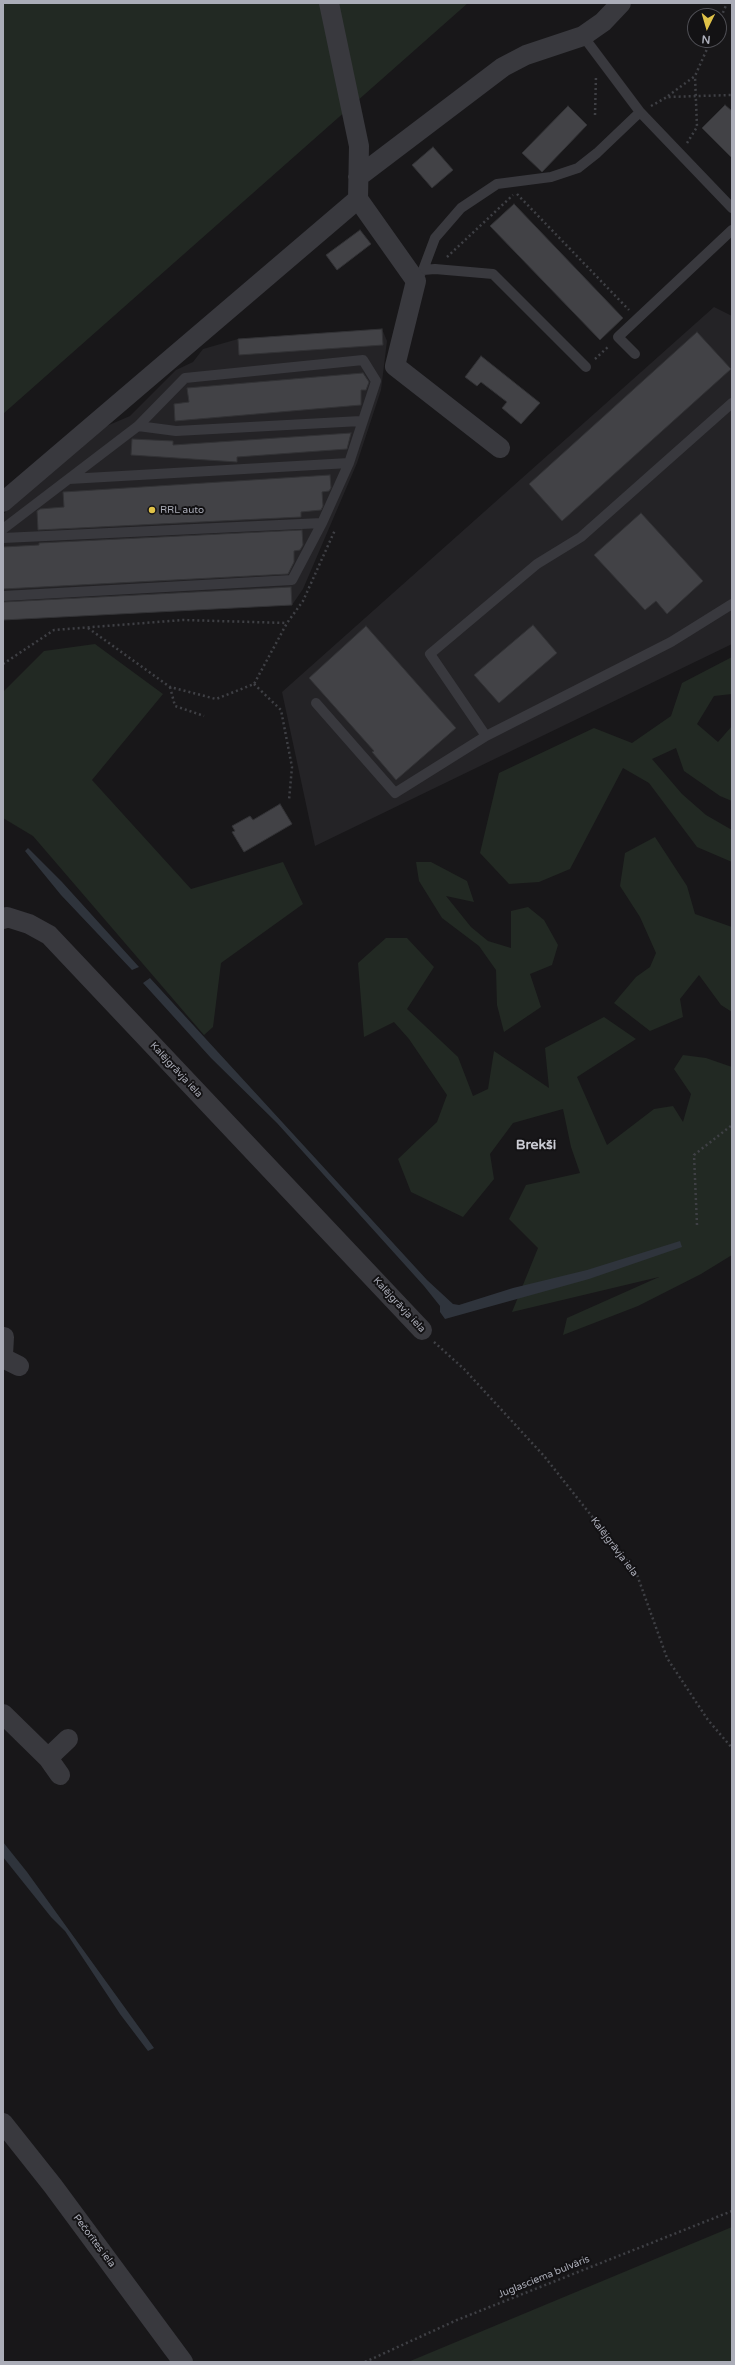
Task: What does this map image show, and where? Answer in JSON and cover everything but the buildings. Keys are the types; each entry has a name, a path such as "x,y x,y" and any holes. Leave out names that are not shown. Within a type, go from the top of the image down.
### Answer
{"street":[{"path":"329,3 359,146 358,199 419,275 395,366 500,448"},
{"path":"358,176 503,68 526,55 583,36 603,22 621,3"},
{"path":"3,502 358,199"},
{"name":"Kalējgrāvja iela","path":"3,919 7,917 30,924 49,935 422,1330"},
{"path":"3,1714 48,1758 60,1774"},
{"path":"48,1758 68,1739"},
{"name":"Pečorītes iela","path":"3,2123 58,2192 183,2362"}],"lane":[{"path":"583,36 640,112 732,208"},
{"path":"419,275 435,238 461,208 497,184 551,177 578,168 597,153 640,112"},
{"path":"635,354 618,337 732,230"},
{"path":"419,275 435,269 493,274 586,367"},
{"path":"3,529 138,426 185,378 363,360 376,381 361,421 349,463 322,523 292,580 3,596"},
{"path":"486,736 430,654 537,564 581,537 732,403"},
{"path":"138,426 176,431 361,421"},
{"path":"69,479 349,463"},
{"path":"3,538 322,523"},
{"path":"316,702 395,793 486,736 671,642 732,604"}],"path":[{"path":"640,112 667,97 695,76 707,48"},
{"path":"595,115 597,55"},
{"path":"680,154 697,127 697,95 695,76"},
{"path":"667,97 732,95"},
{"path":"435,269 516,193 637,319"},
{"path":"586,367 618,337"},
{"path":"3,664 54,630 183,620 287,623 254,684 216,699 170,687 88,628"},
{"path":"254,684 281,710 292,767 289,800"},
{"path":"170,687 175,706 204,716"},
{"path":"697,1225 694,1155 732,1125"},
{"name":"Kalējgrāvja iela","path":"422,1330 464,1369 544,1456 636,1572 667,1658 708,1720 732,1748"},
{"name":"Juglasciema bulvāris","path":"364,2362 456,2320 732,2211"}],"shaded area":[{"path":"3,3 468,3 3,414"},
{"path":"714,307 732,316 732,644 315,846 282,692"},
{"path":"382,329 387,341 381,390 357,463 303,589 292,605 3,620 3,514 102,428 130,416 176,370 193,362 203,349 238,339"},
{"path":"95,644 163,694 92,780 191,889 283,862 303,904 221,963 213,1027 204,1035 33,836 3,818 3,692 44,651"},
{"path":"732,657 732,694 714,696 697,724 718,742 732,726 732,801 720,796 684,771 676,748 652,759 682,794 706,815 732,830 732,862 697,847 649,783 623,768 570,869 539,882 509,884 480,853 499,773 594,728 632,743 671,716 682,683"},
{"path":"655,837 687,886 695,914 732,927 732,1012 721,1005 699,975 680,999 683,1017 650,1031 614,1003 636,977 650,967 656,953 640,917 620,886 625,853"},
{"path":"28,848 62,882 139,967 132,970 61,895 25,851"},
{"path":"416,862 431,862 467,881 474,902 446,896 471,927 488,941 511,948 511,911 528,907 544,920 558,945 552,965 530,974 541,1007 504,1032 497,1005 496,970 479,946 442,918 419,881"},
{"path":"386,938 407,938 434,967 407,1009 458,1057 473,1096 488,1089 494,1051 549,1088 545,1048 604,1017 636,1039 577,1077 607,1145 654,1109 673,1106 683,1122 691,1094 674,1069 683,1055 706,1058 732,1067 732,1255 701,1274 638,1306 563,1335 567,1318 659,1277 512,1312 538,1248 509,1219 526,1185 580,1173 571,1147 563,1109 513,1123 490,1154 494,1179 463,1217 411,1192 398,1159 437,1122 447,1095 409,1039 394,1022 364,1037 358,963"},
{"path":"150,978 427,1280 453,1304 459,1305 513,1288 587,1270 680,1241 682,1247 589,1279 445,1319 440,1312 440,1306 424,1286 277,1123 211,1058 143,983"},
{"path":"3,1842 27,1872 154,2048 148,2051 120,2014 65,1931 51,1917 3,1857"},
{"path":"732,2227 732,2362 408,2362"}],"place":[{"name":"RRL auto","path":"152,510"}],"district":[{"name":"Brekši","path":"536,1145"}]}
